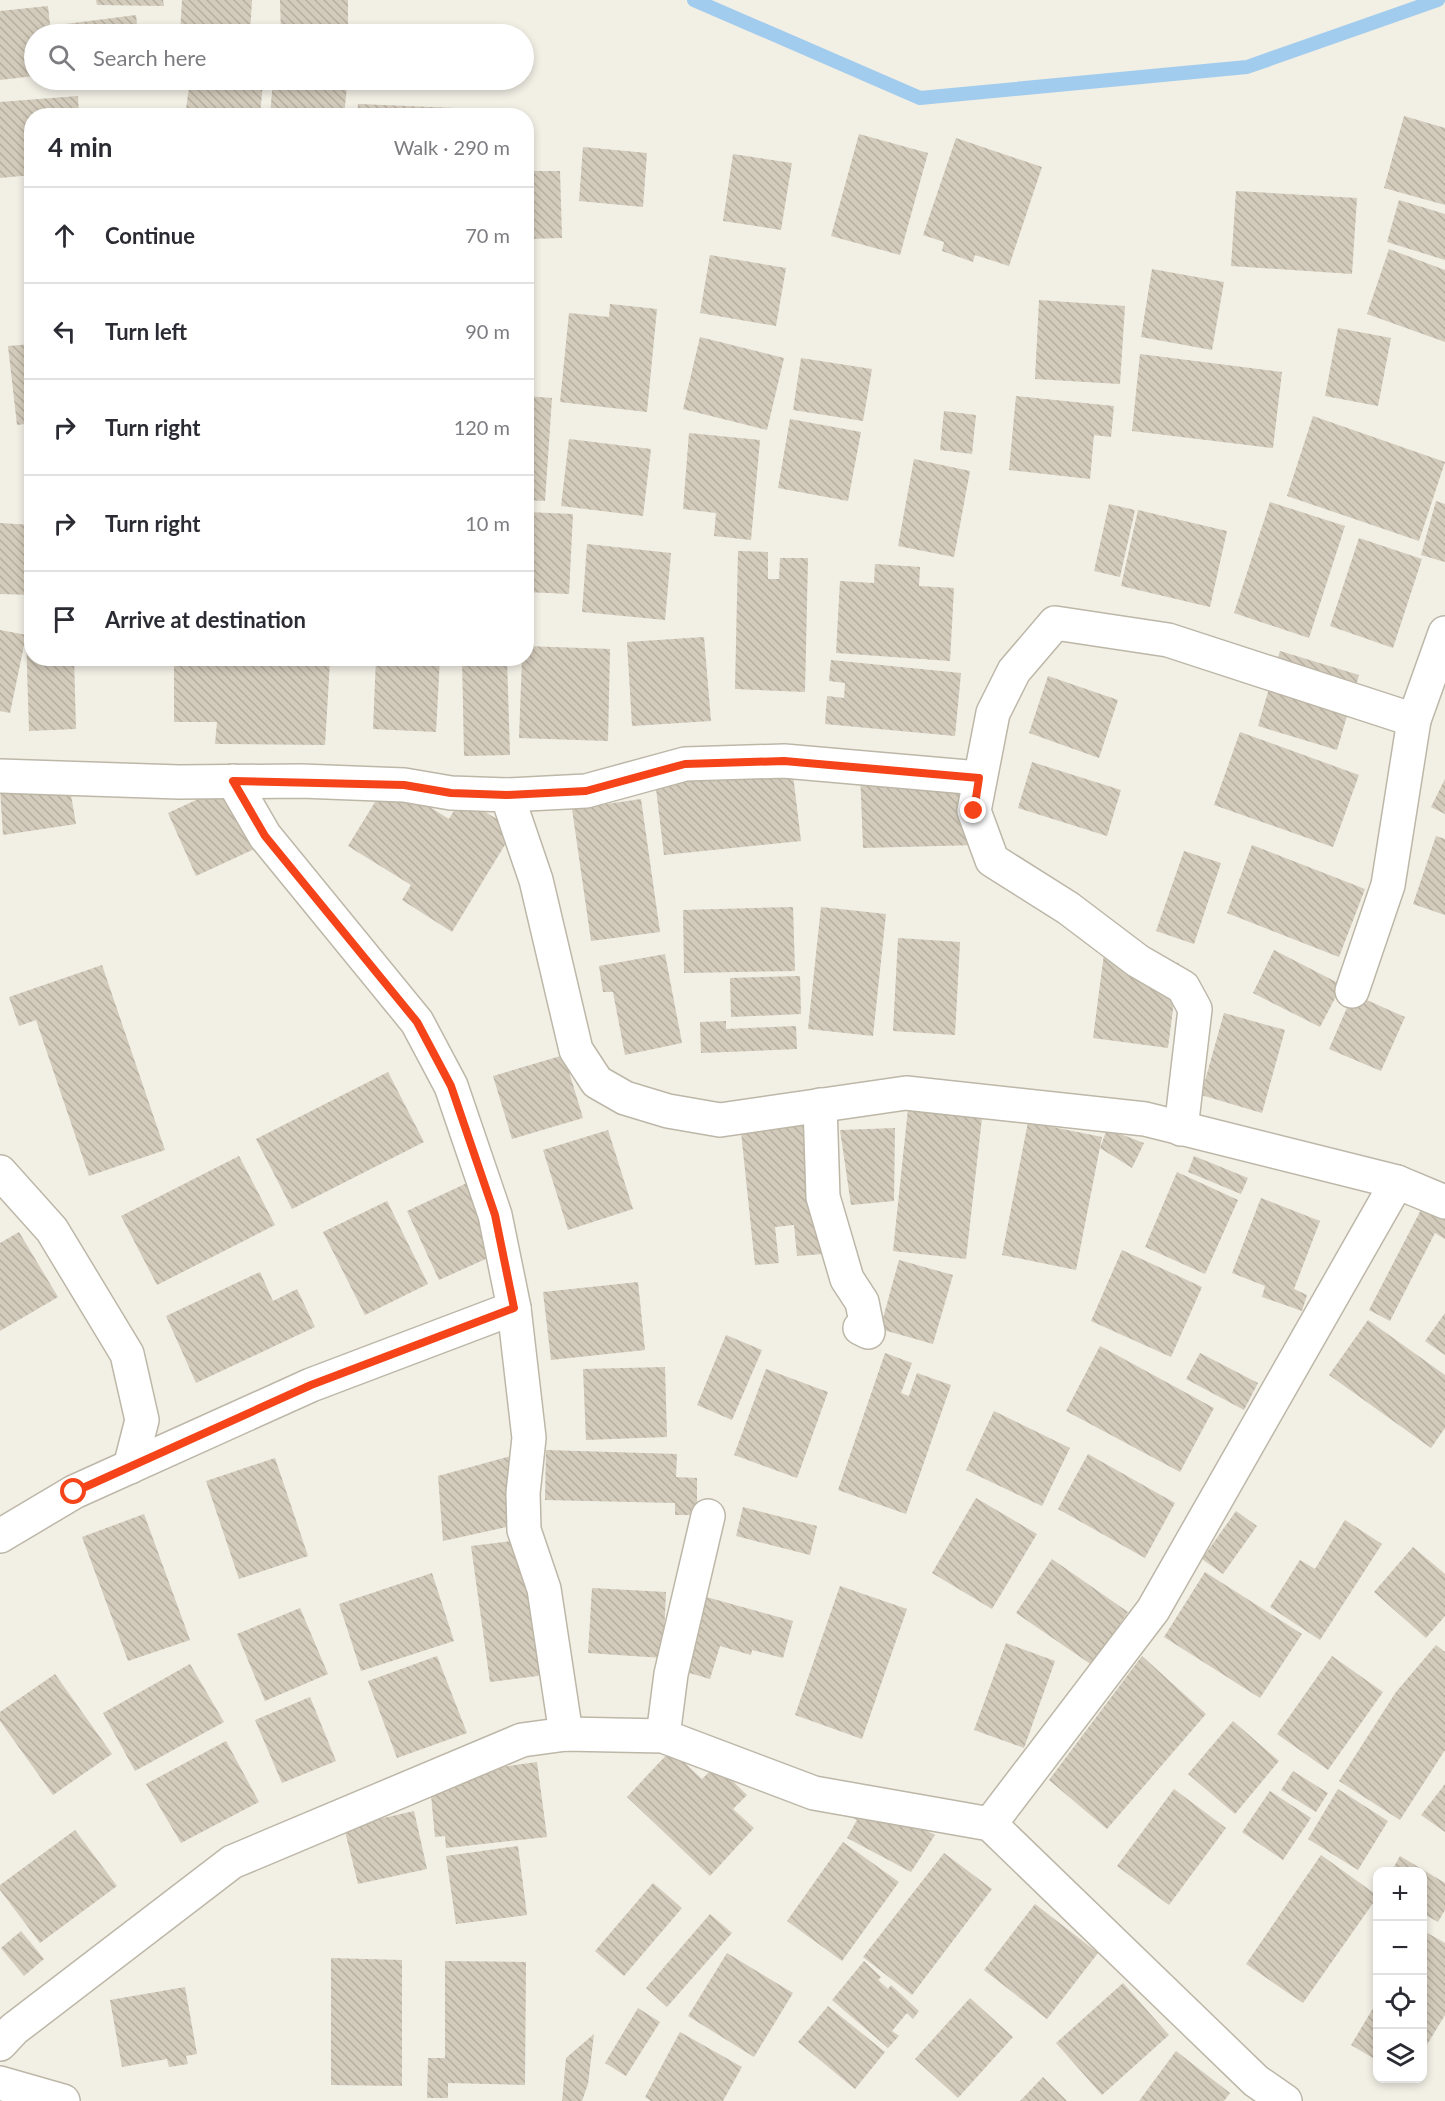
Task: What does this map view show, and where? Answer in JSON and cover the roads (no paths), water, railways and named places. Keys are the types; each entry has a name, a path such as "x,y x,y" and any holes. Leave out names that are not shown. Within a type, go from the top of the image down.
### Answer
{"street":[{"path":"1181,1129 1195,1009 1183,987 1138,962 1068,908 992,860 974,811 993,713 1014,672 1055,623 1168,640 1414,720"},
{"path":"1352,991 1388,885 1414,720 1445,633"},
{"path":"0,776 179,782 404,785 451,793 507,795 586,791 685,764 784,761 979,778"},
{"path":"233,781 265,836 417,1022 451,1086 495,1215 514,1308 529,1438 523,1493 524,1530 544,1589 566,1734"},
{"path":"507,795 536,879 576,1050 597,1082 625,1098 668,1111 720,1120 906,1093 1145,1119 1396,1182 1445,1202"},
{"path":"820,1105 824,1197 848,1279 862,1302 868,1332 860,1328"},
{"path":"0,1172 52,1230 127,1354 142,1420 130,1467"},
{"path":"990,1824 1153,1610 1396,1182"},
{"path":"0,1536 74,1492 311,1385 514,1308"},
{"path":"663,1737 671,1674 708,1516"},
{"path":"5,2026 232,1862 522,1740 566,1734 663,1737 814,1793 990,1824 1256,2081 1285,2101"},
{"path":"0,2082 63,2101"}],"waterway":[{"path":"694,0 920,98 1247,67 1438,0"}]}
